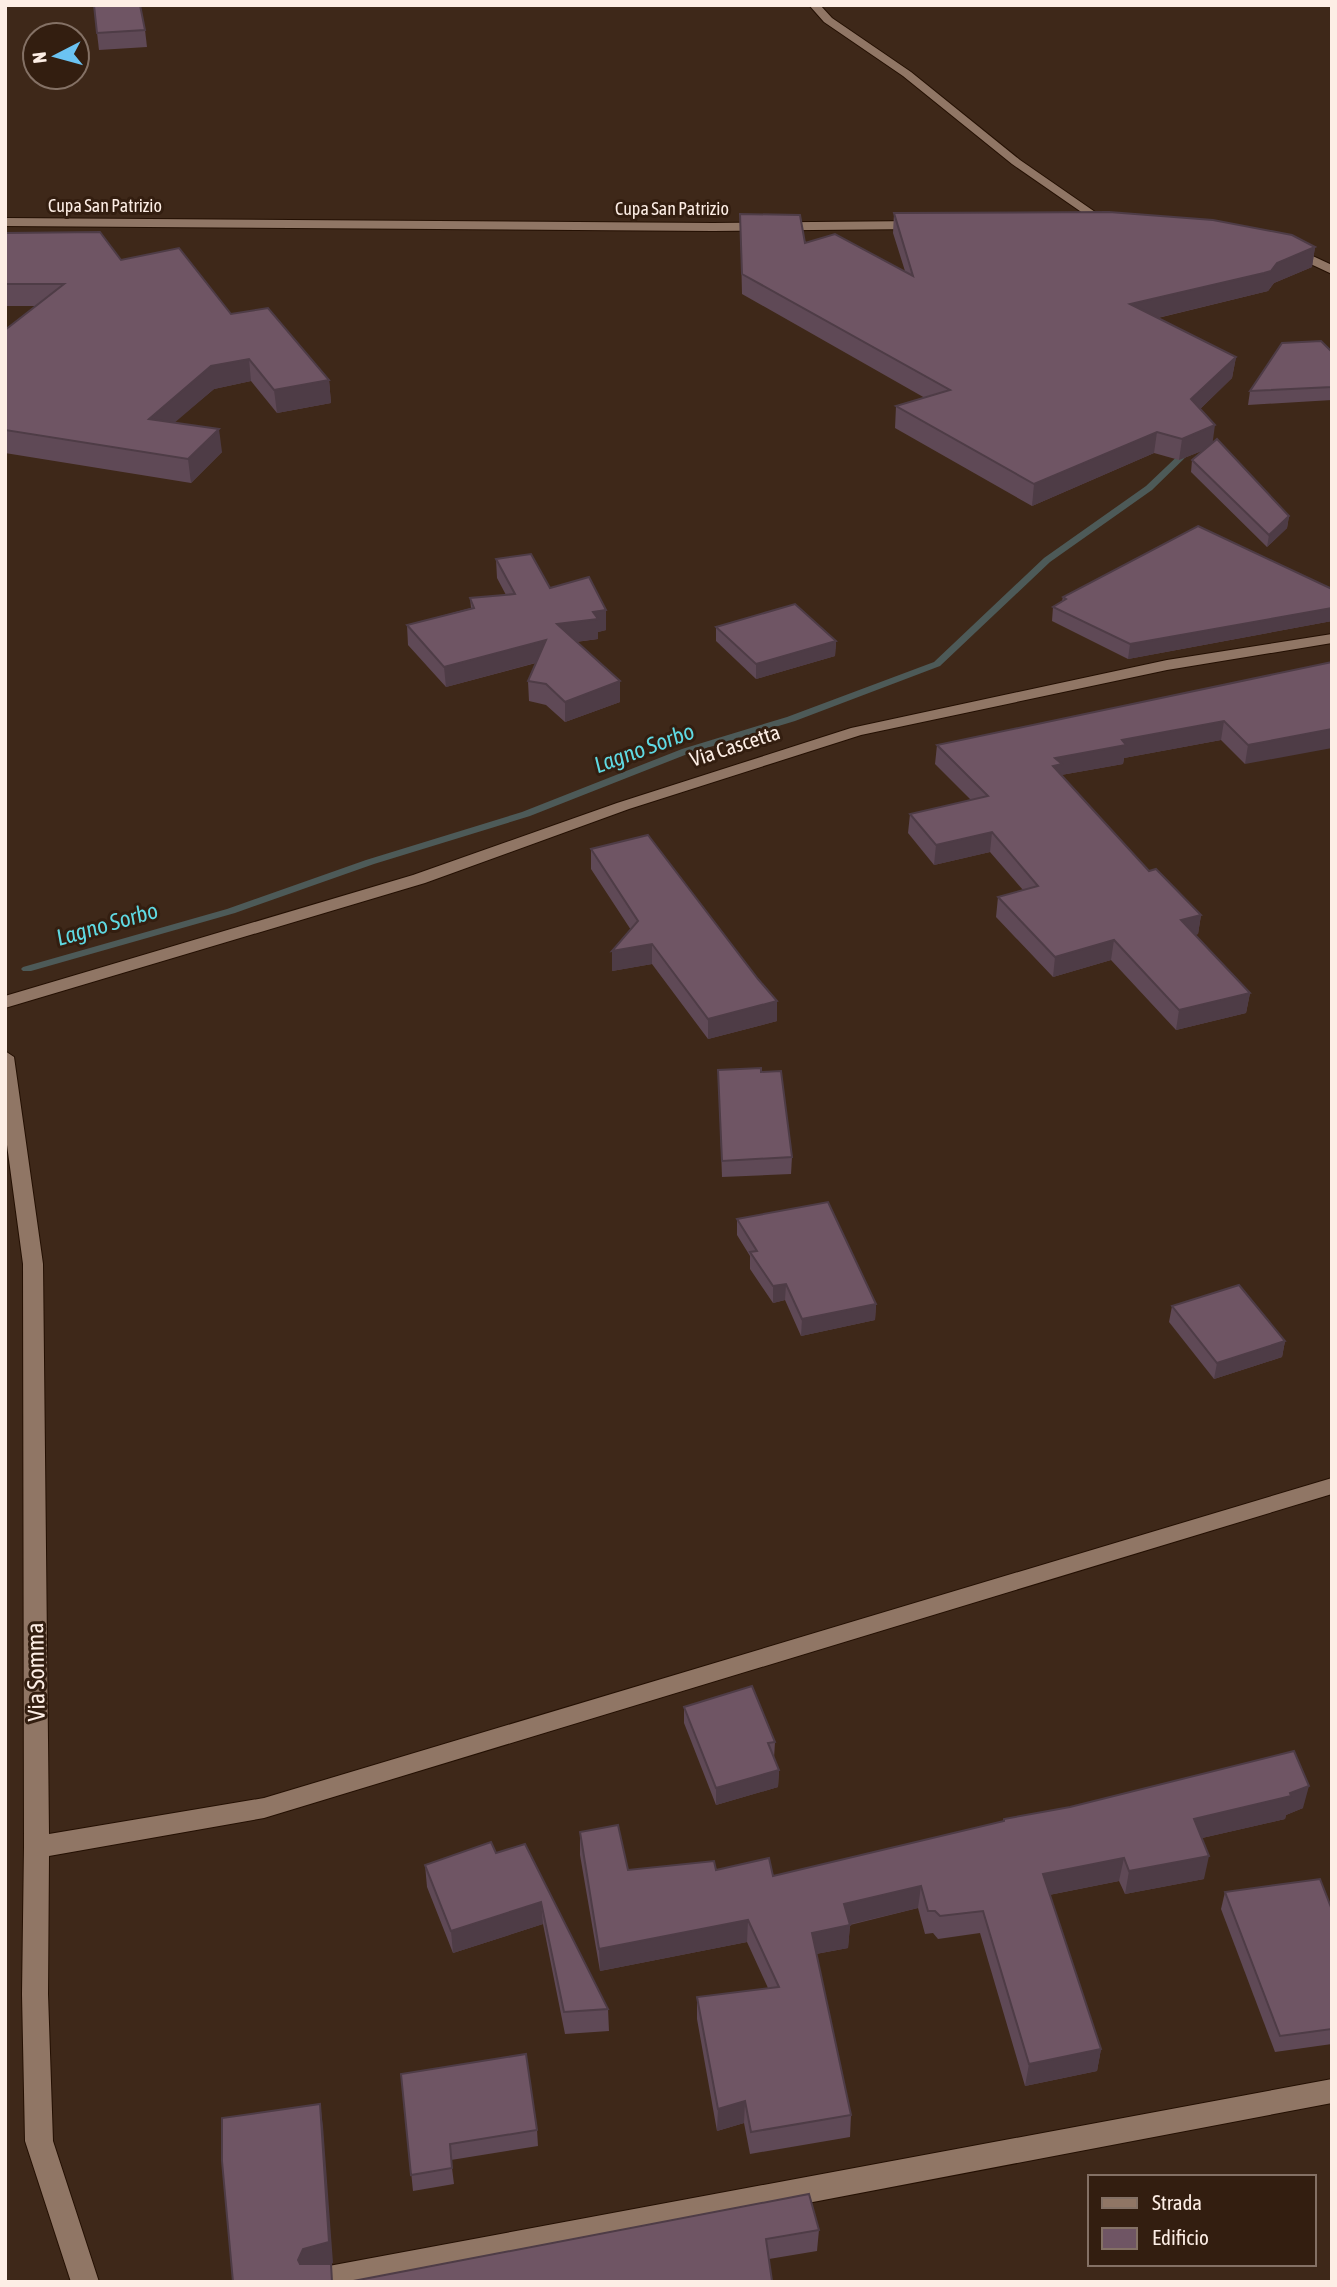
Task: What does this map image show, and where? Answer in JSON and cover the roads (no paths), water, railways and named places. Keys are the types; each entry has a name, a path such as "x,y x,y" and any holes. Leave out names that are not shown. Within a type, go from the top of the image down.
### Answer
{"street":[{"path":"814,5 828,20 906,74 1016,162 1114,225 1081,225"},
{"name":"Cupa San Patrizio","path":"5,222 713,227 935,225"},
{"path":"1270,245 1294,250 1332,270"},
{"name":"Via Cascetta","path":"5,1002 419,879 623,806 857,731 1167,665 1332,638"},
{"name":"Via Somma","path":"5,1056 33,1264 37,1847 35,1994 39,2141 85,2282"},
{"path":"37,1847 264,1808 1332,1486"},
{"path":"318,2282 1332,2091"}],"waterway":[{"name":"Lagno Sorbo","path":"27,969 231,911 370,862 526,814 686,751 791,719 937,664 1047,560 1149,488 1189,450"}]}
